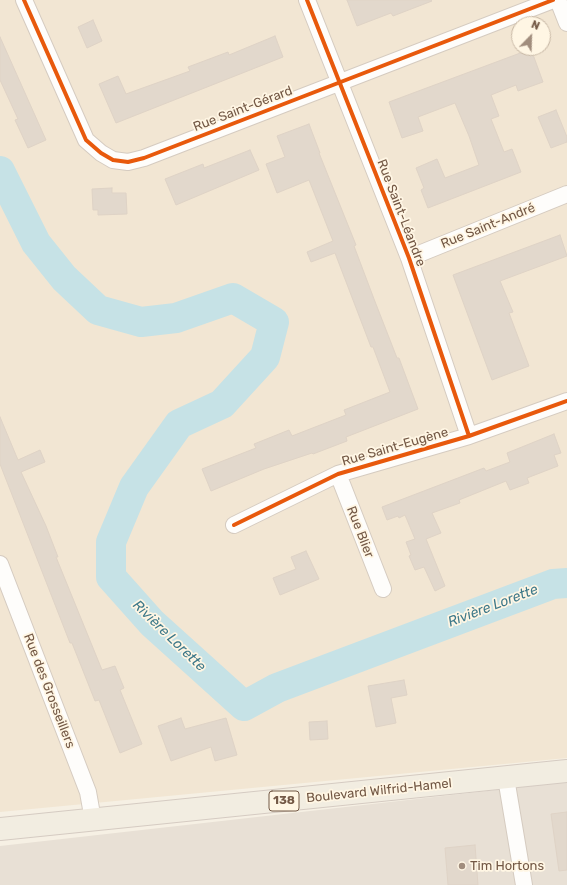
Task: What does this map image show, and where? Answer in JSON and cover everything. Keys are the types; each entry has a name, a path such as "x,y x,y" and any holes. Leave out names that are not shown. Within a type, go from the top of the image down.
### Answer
{"main road":[{"name":"Boulevard Wilfrid-Hamel","path":"0,829 567,771"}],"street":[{"name":"Rue Saint-Gérard","path":"24,0 86,140 101,153 113,160 128,162 144,158 553,0"},
{"name":"Rue Saint-Léandre","path":"307,0 409,258 469,436"},
{"path":"558,0 567,24"},
{"name":"Rue Saint-André","path":"409,258 567,194"},
{"name":"Rue Saint-Eugène","path":"234,525 338,474 469,436 567,401"},
{"name":"Rue Blier","path":"338,474 383,589"},
{"name":"Rue des Grosseillers","path":"0,564 88,792 93,820"},
{"path":"506,778 524,885"}],"shaded area":[{"path":"0,0 567,0 567,758 0,812"},
{"path":"567,782 567,885 0,885 0,846"}],"building":[{"path":"347,0 432,1 393,16 391,13 357,26"},
{"path":"93,20 102,41 87,48 78,27"},
{"path":"275,36 283,57 116,123 99,84 118,76 126,94 190,71 188,67 228,52 229,55"},
{"path":"0,37 46,140 28,148 15,120 18,119 0,80"},
{"path":"512,56 534,56 543,82 518,91 516,85 491,95 499,116 491,119 504,152 512,149 521,172 428,208 421,190 424,188 416,168 437,159 445,178 479,165 469,136 455,103 418,117 423,131 402,138 389,102"},
{"path":"556,110 567,137 567,142 551,148 538,117"},
{"path":"309,124 356,245 354,246 374,299 397,358 399,358 418,409 346,437 347,441 313,454 312,453 264,469 211,491 202,469 256,448 254,444 289,430 292,436 346,415 344,410 390,392 335,253 311,262 307,252 333,241 309,180 277,193 266,164 285,157 277,136"},
{"path":"250,150 259,170 176,205 165,179 203,164 204,168"},
{"path":"112,188 112,193 126,193 127,214 98,215 98,210 93,210 92,189"},
{"path":"560,235 567,256 500,281 513,312 509,313 529,366 492,380 453,275"},
{"path":"0,417 18,460 40,450 45,462 21,472 46,526 58,557 56,557 102,670 115,666 124,688 120,690 142,744 120,753 99,700 95,701 72,643 70,643 0,464"},
{"path":"554,434 561,453 554,455 558,466 527,478 529,483 510,490 506,481 459,500 460,503 432,513 441,533 426,539 445,586 435,591 424,567 415,570 409,556 411,555 406,542 415,539 405,515 399,518 398,516 387,520 382,507 484,468 486,471 510,462 507,453"},
{"path":"306,551 319,579 280,595 273,578 296,569 291,557"},
{"path":"404,680 407,695 391,698 396,723 376,727 368,686"},
{"path":"181,718 185,729 226,718 237,755 215,761 211,747 171,761 158,726"},
{"path":"327,721 328,739 310,740 309,722"},
{"path":"567,812 567,870 559,871 551,814"},
{"name":"Tim Hortons","path":"475,845 478,885 448,885 445,848"}],"waterway":[{"name":"Rivière Lorette","path":"0,171 36,243 64,278 98,310 141,322 176,318 233,298 274,322 265,357 222,404 179,424 134,487 111,542 111,577 152,623 244,706 277,688 553,584 567,583"}],"cycle path":[{"path":"24,0 86,140 101,153 113,160 128,162 144,158 553,0"},
{"path":"307,0 409,258 469,436"},
{"path":"234,525 338,474 469,436 567,401"}],"place":[{"name":"Tim Hortons","path":"462,866"}]}
